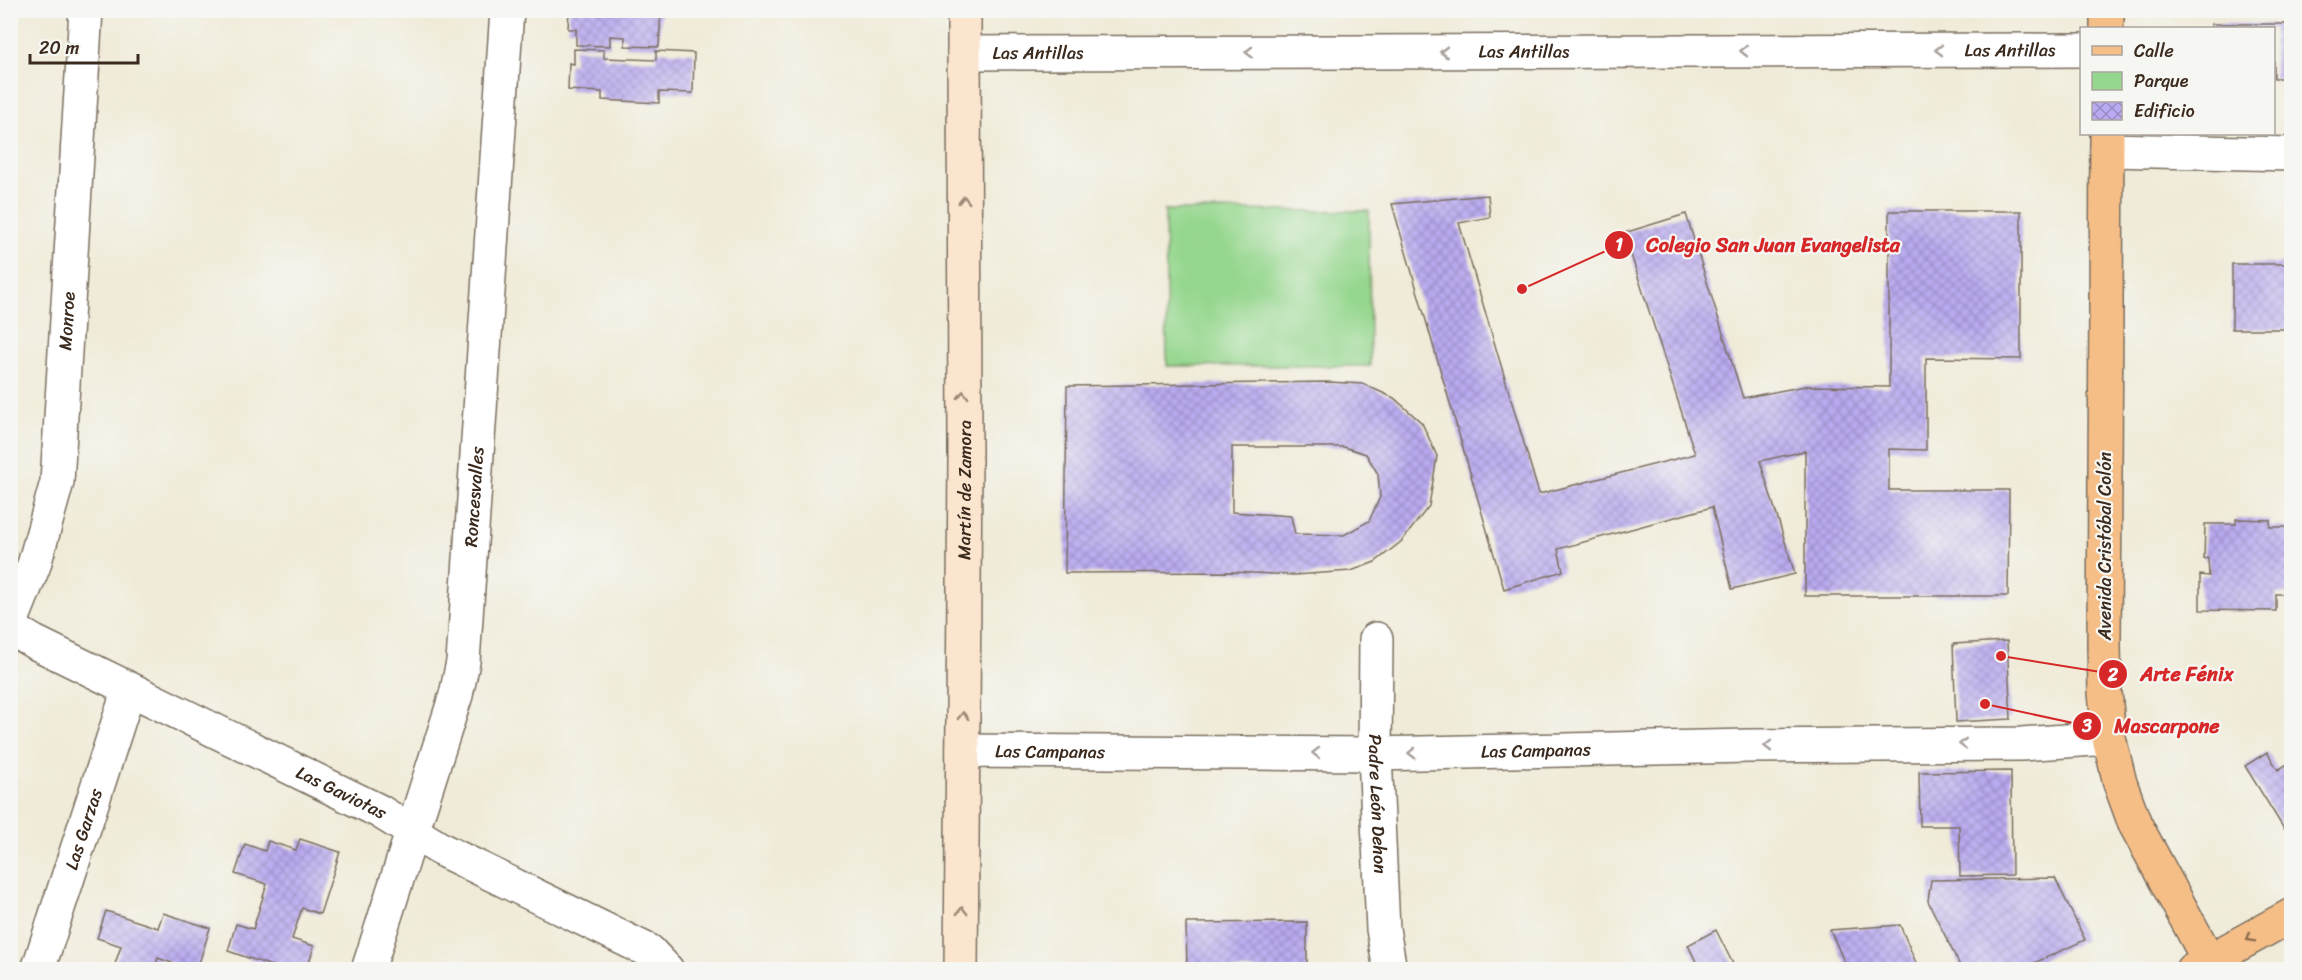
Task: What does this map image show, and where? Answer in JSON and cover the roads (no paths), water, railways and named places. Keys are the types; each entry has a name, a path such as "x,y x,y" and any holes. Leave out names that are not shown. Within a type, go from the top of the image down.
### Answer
{"main road":[{"path":"2107,10 2107,27"},
{"name":"Avenida Cristóbal Colón","path":"2107,142 2104,645 2109,738 2120,783 2135,824 2205,966"},
{"path":"2205,966 2292,915"}],"street":[{"name":"Monroe","path":"10,627 34,565 57,482 87,10"},
{"name":"Roncesvalles","path":"368,969 456,695 463,662 507,10"},
{"name":"Martín de Zamora","path":"961,969 964,10"},
{"name":"Las Antillas","path":"964,53 2080,50"},
{"path":"2107,142 2292,154"},
{"name":"Las Gaviotas","path":"10,627 129,689 379,811 441,850 649,951 667,969"},
{"name":"Padre León Dehon","path":"1376,639 1375,754 1383,929 1390,969"},
{"name":"Las Garzas","path":"38,969 129,689"},
{"name":"Las Campanas","path":"963,751 1375,754 1738,746 2021,744 2109,738"}],"place":[{"name":"Colegio San Juan Evangelista","path":"1522,289"},
{"name":"Arte Fénix","path":"2001,656"},
{"name":"Mascarpone","path":"1985,704"}]}
